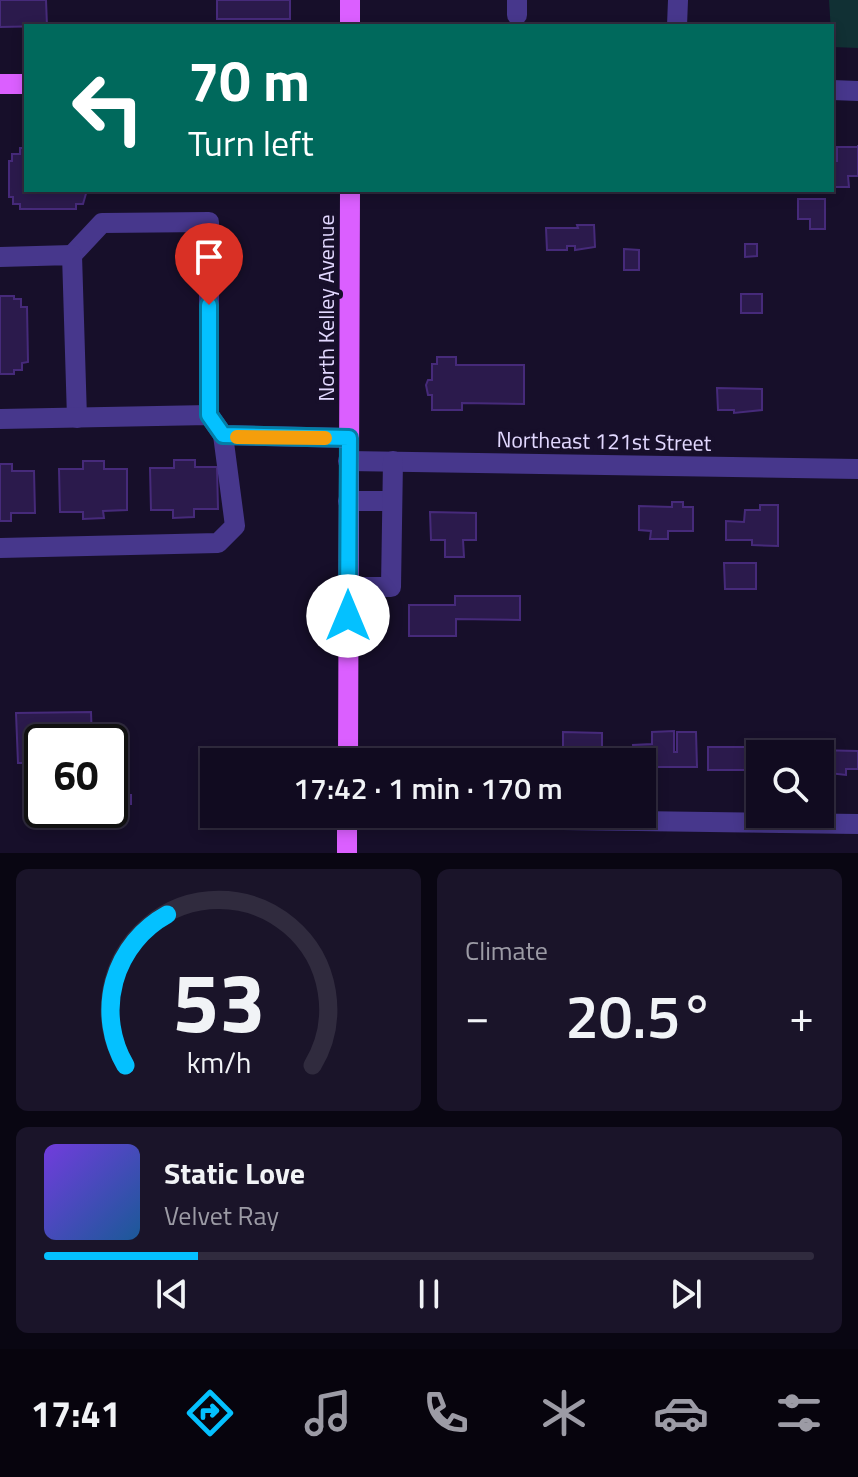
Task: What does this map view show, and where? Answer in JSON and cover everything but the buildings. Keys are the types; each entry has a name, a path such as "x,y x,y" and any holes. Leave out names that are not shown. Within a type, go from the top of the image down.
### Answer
{"main road":[{"path":"350,0 350,24"},
{"path":"0,84 24,84"},
{"name":"North Kelley Avenue","path":"348,748 350,192"},
{"path":"347,828 347,853"}],"street":[{"path":"677,24 678,0"},
{"path":"834,90 858,91"},
{"path":"0,548 218,543 235,526 223,435 209,415 209,222 102,223 72,255 77,418"},
{"path":"0,257 72,255"},
{"path":"0,419 209,415"},
{"path":"223,435 349,438"},
{"name":"Northeast 121st Street","path":"348,461 858,469"},
{"path":"348,587 391,587 393,461"},
{"path":"348,501 392,501"},
{"path":"656,820 858,824"}],"green space":[{"path":"829,0 858,0 858,48 834,47 834,24 831,24"}],"slow traffic":[{"path":"237,437 325,438"}],"route":[{"path":"209,305 209,415 223,435 349,438 348,616"}]}
